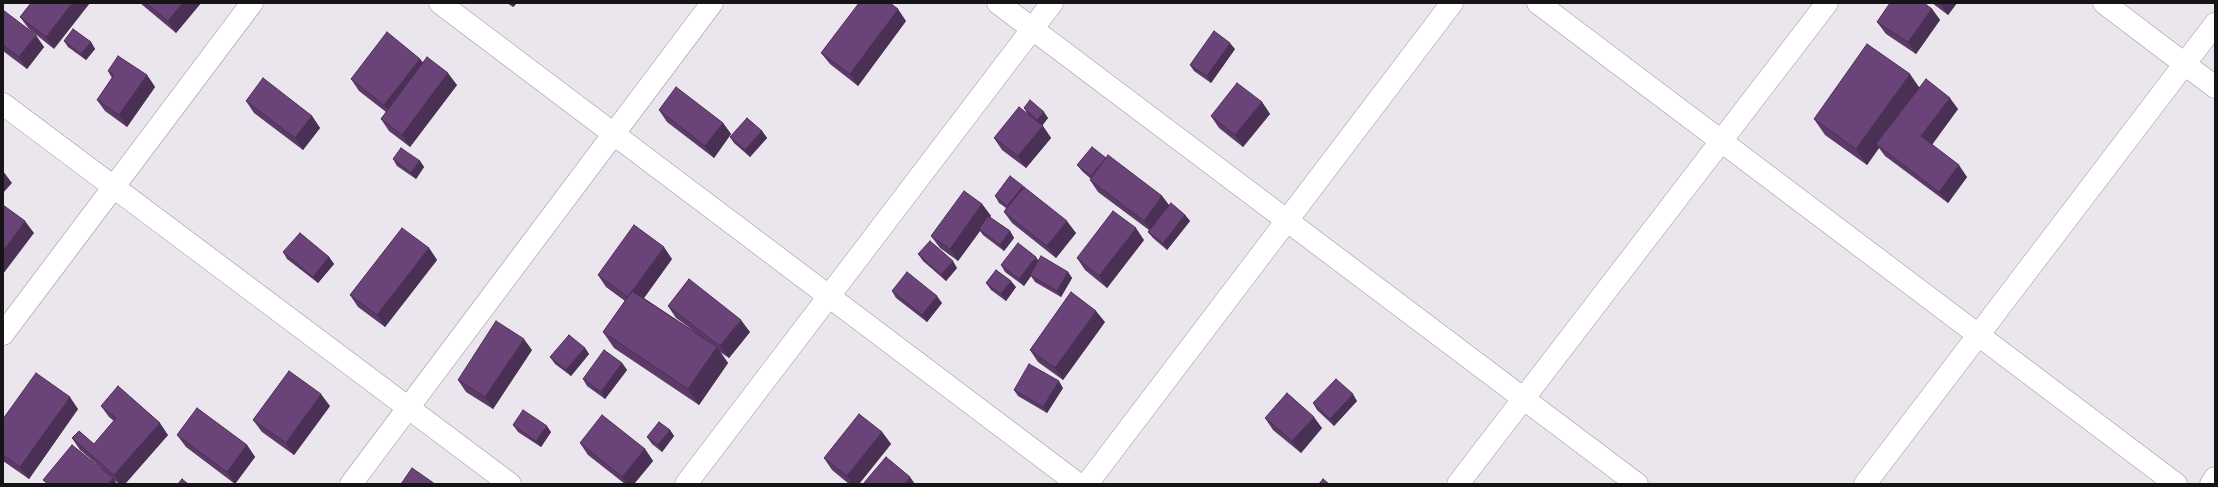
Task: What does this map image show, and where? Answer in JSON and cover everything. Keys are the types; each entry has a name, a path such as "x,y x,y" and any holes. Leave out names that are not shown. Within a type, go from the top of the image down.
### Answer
{"street":[{"path":"3,334 252,3"},
{"path":"440,3 1078,484"},
{"path":"351,484 712,3"},
{"path":"998,3 1636,484"},
{"path":"686,484 1052,3"},
{"path":"1087,484 1452,3"},
{"path":"1538,3 2176,484"},
{"path":"1458,484 1827,3"},
{"path":"2104,3 2215,87"},
{"path":"1865,484 2215,24"},
{"path":"3,104 510,484"},
{"path":"2211,484 2215,478"}],"building":[{"path":"31,3 72,3 46,37 20,17"},
{"path":"146,3 183,3 168,21"},
{"path":"859,3 890,3 898,9 850,74 821,53"},
{"path":"1890,3 1924,3 1932,9 1908,42 1877,22"},
{"path":"3,10 36,35 19,57 3,45"},
{"path":"73,29 91,42 81,54 64,41"},
{"path":"1214,31 1230,43 1207,76 1190,65"},
{"path":"387,32 420,59 384,105 351,79"},
{"path":"1867,44 1910,74 1856,149 1814,119"},
{"path":"118,56 147,75 119,115 97,100 114,75 108,71"},
{"path":"427,57 448,73 402,135 381,119"},
{"path":"263,78 312,116 295,138 246,101"},
{"path":"1926,79 1950,98 1921,136 1959,165 1939,192 1876,144"},
{"path":"1237,83 1262,102 1235,135 1211,116"},
{"path":"676,87 723,123 705,146 659,110"},
{"path":"1030,100 1044,112 1037,120 1024,108"},
{"path":"1019,107 1043,126 1018,156 994,138"},
{"path":"747,118 762,131 745,150 730,137"},
{"path":"1092,147 1106,158 1091,176 1077,165"},
{"path":"401,148 420,161 411,173 393,159"},
{"path":"1108,155 1162,196 1144,221 1090,180"},
{"path":"1010,176 1023,186 1007,206 995,196"},
{"path":"1024,187 1067,221 1047,246 1004,212"},
{"path":"964,191 982,204 950,249 931,236"},
{"path":"1171,203 1185,215 1163,243 1148,232"},
{"path":"3,205 25,221 3,251"},
{"path":"1113,211 1136,228 1099,276 1077,258"},
{"path":"988,216 1010,231 1000,245 979,229"},
{"path":"634,225 664,247 628,297 598,275"},
{"path":"402,228 429,248 377,315 350,295"},
{"path":"300,233 329,257 313,277 283,252"},
{"path":"930,241 953,261 941,275 918,254"},
{"path":"1018,243 1036,257 1019,279 1001,265"},
{"path":"1041,256 1068,272 1057,291 1030,275"},
{"path":"996,270 1011,281 1001,294 986,283"},
{"path":"907,272 937,296 922,315 892,291"},
{"path":"689,279 741,320 720,346 668,306"},
{"path":"632,291 717,347 688,389 603,332"},
{"path":"1071,292 1096,311 1055,368 1030,350"},
{"path":"496,321 524,339 485,397 458,380"},
{"path":"569,335 585,348 566,370 550,357"},
{"path":"604,350 622,363 601,392 583,379"},
{"path":"1029,364 1059,381 1043,407 1014,390"},
{"path":"289,371 321,394 286,443 253,420"},
{"path":"36,373 70,397 20,467 3,455 3,419"},
{"path":"1336,379 1353,394 1330,419 1313,403"},
{"path":"118,386 160,423 114,475 72,438 79,431 94,444 116,418 101,406"},
{"path":"1287,393 1314,417 1292,441 1265,418"},
{"path":"197,408 247,445 227,472 177,435"},
{"path":"523,410 547,426 536,441 513,425"},
{"path":"859,414 882,432 847,476 824,458"},
{"path":"602,415 645,449 622,477 580,443"},
{"path":"659,422 670,430 658,445 647,437"},
{"path":"72,445 113,478 108,484 48,484 43,480"},
{"path":"886,457 910,477 904,484 863,484"},
{"path":"412,468 435,484 401,484"},
{"path":"182,479 188,484 178,484"},
{"path":"1323,479 1329,484 1319,484"}]}
